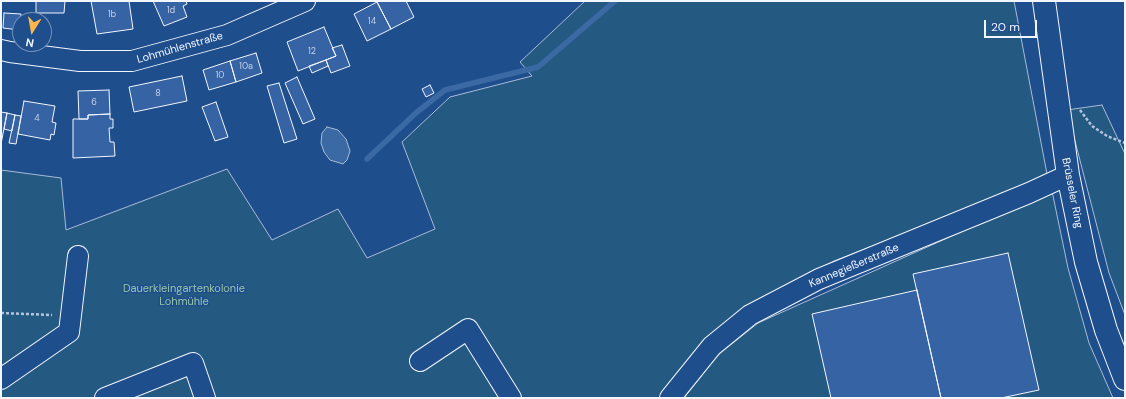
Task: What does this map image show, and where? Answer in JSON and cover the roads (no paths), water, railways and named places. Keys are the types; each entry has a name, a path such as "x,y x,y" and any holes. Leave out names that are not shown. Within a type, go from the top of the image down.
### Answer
{"main road":[{"name":"Brüsseler Ring","path":"1044,1 1068,175 1086,262 1106,330 1125,379"}],"street":[{"name":"Lohmühlenstraße","path":"1,50 80,61 132,61 227,35 305,1"},
{"name":"Kannegießerstraße","path":"670,398 712,346 750,315 819,280 1029,193 1068,175"},
{"path":"1,379 69,332 78,256"},
{"path":"420,361 468,329 511,398"},
{"path":"105,398 193,363 205,398"}],"waterway":[{"path":"367,159 417,112 445,90 538,67 615,1"}],"park label":[{"name":"Dauerkleingartenkolonie Lohmühle","path":"184,295"}]}
